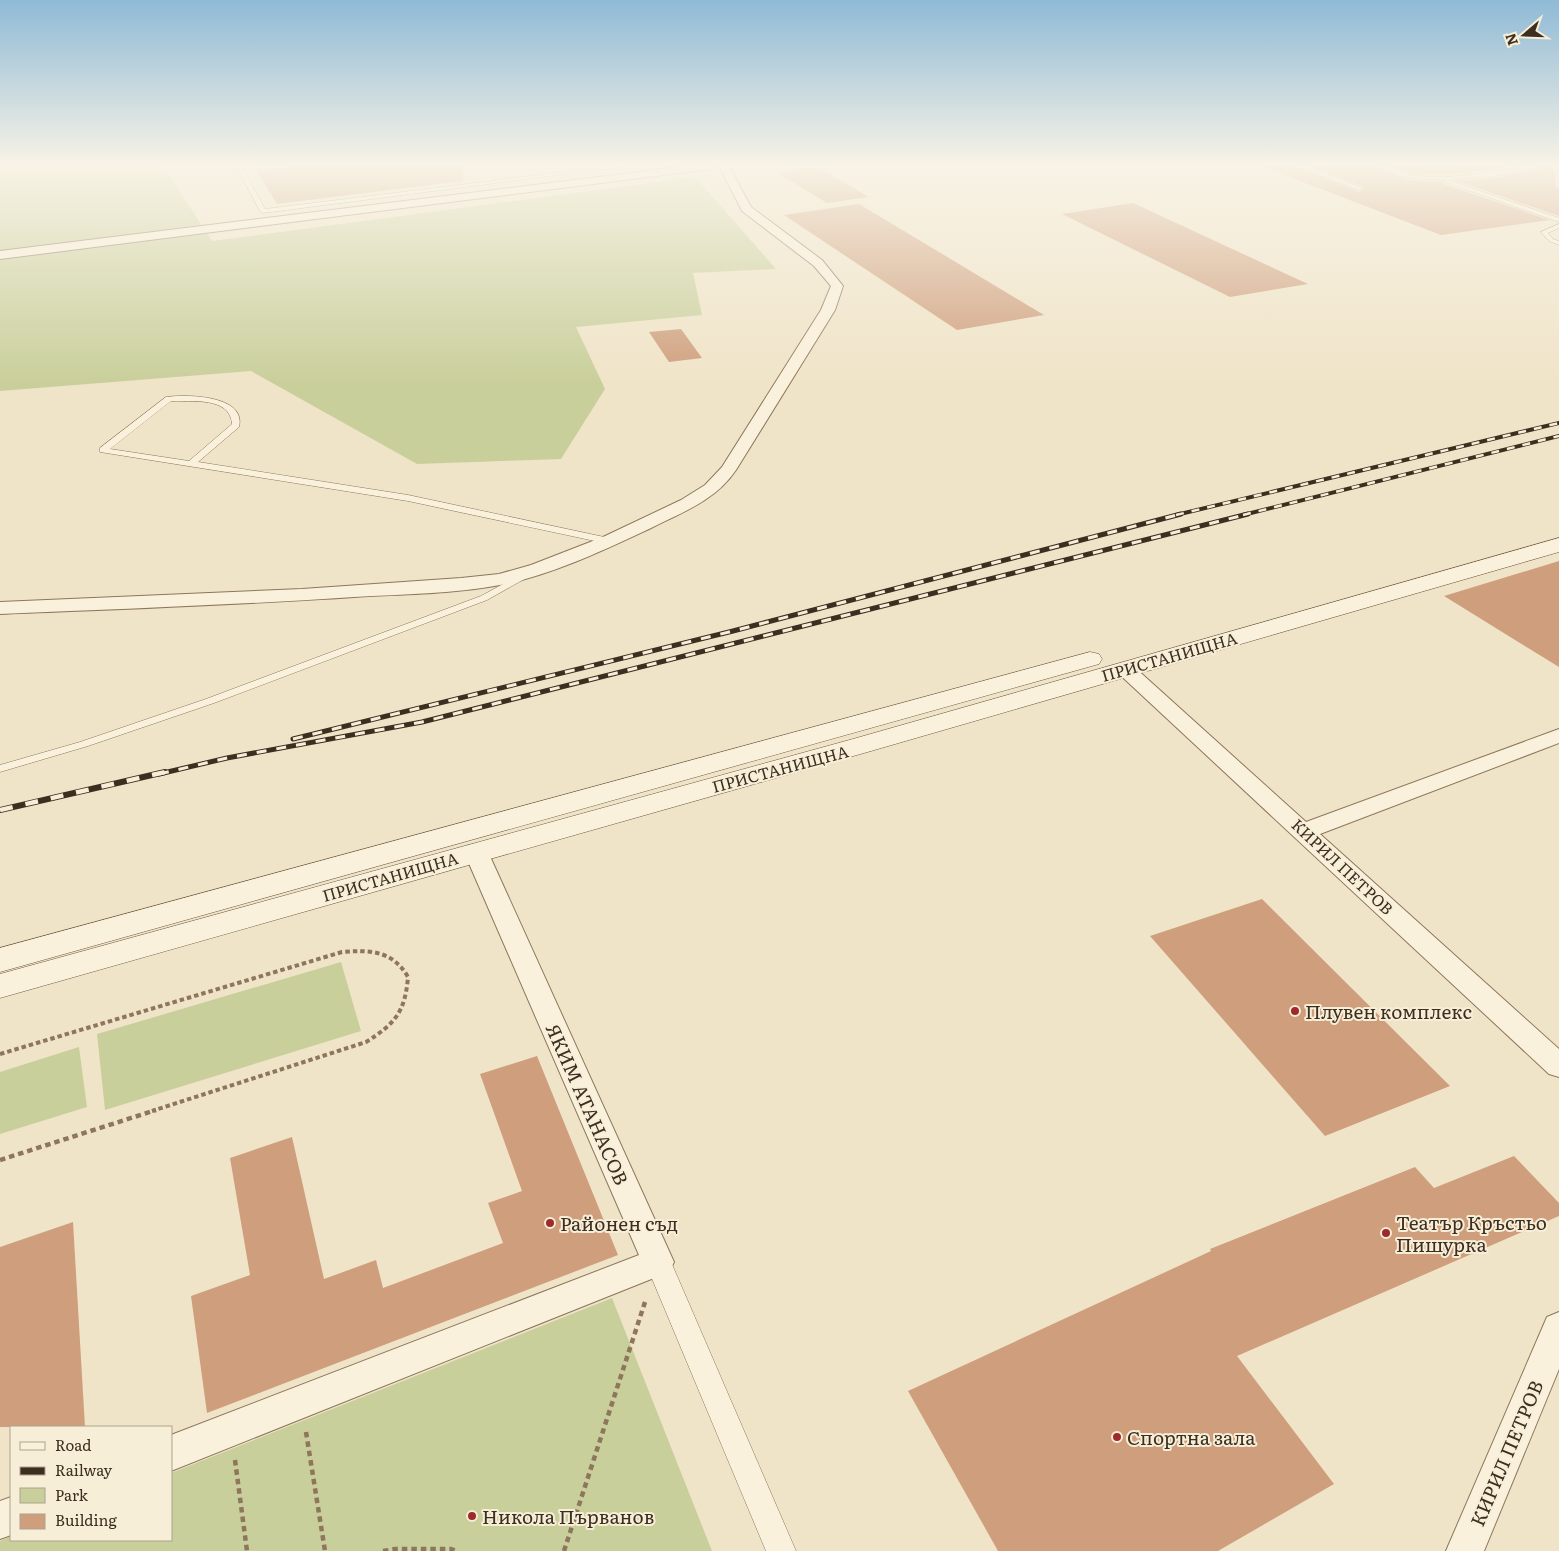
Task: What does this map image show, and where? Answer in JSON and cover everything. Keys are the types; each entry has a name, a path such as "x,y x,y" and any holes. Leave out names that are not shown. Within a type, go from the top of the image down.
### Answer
{"main road":[{"name":"ПРИСТАНИЩНА","path":"0,960 1559,530"},
{"name":"ПРИСТАНИЩНА","path":"0,986 862,745 1559,545"}],"street":[{"path":"0,255 133,238"},
{"path":"0,608 302,595 461,584 500,579 537,569 609,541 687,504 711,489 728,470 828,310 837,286 818,263 785,238"},
{"name":"КИРИЛ ПЕТРОВ","path":"1125,669 1559,1066"},
{"path":"1304,831 1559,736"},
{"name":"ЯКИМ АТАНАСОВ","path":"476,852 658,1262 781,1551"},
{"path":"172,1453 658,1262"},
{"name":"КИРИЛ ПЕТРОВ","path":"1465,1551 1559,1328"}],"lane":[{"path":"191,464 236,425 238,417 233,409 223,403 169,399 103,450 191,464 408,498 609,541"},
{"path":"0,770 84,744 210,701 366,643 484,598 537,569"}],"path":[{"path":"0,1054 342,952 362,951 380,954 397,961 408,977 407,995 401,1011 388,1029 366,1042 0,1160"},
{"path":"564,1551 658,1262"},
{"path":"301,1402 325,1551"},
{"path":"231,1430 247,1551"},
{"path":"383,1551 395,1549 451,1549 456,1551"}],"green space":[{"path":"0,238 210,238 212,241 232,238 749,238 776,269 693,273 702,315 576,327 605,389 561,459 417,464 251,371 0,391"},
{"path":"341,962 361,1031 105,1110 97,1034"},
{"path":"79,1047 87,1107 0,1134 0,1072"},
{"path":"612,1298 712,1551 0,1551 0,1541 10,1536 10,1541 172,1541 172,1473"}],"building":[{"path":"819,238 916,238 1044,315 957,330"},
{"path":"1111,238 1209,238 1308,284 1230,297"},
{"path":"681,329 702,358 669,362 649,332"},
{"path":"1559,561 1559,667 1444,596"},
{"name":"Плувен комплекс","path":"1262,899 1450,1086 1325,1136 1150,936"},
{"name":"Районен съд","path":"537,1056 618,1255 207,1413 191,1296 250,1275 230,1158 292,1137 324,1279 376,1260 383,1288 503,1243 488,1203 522,1191 480,1074"},
{"name":"Спортна зала","path":"1514,1156 1559,1203 1559,1216 1237,1356 1334,1484 1218,1551 998,1551 908,1391 1211,1251 1210,1249 1415,1167 1434,1188"},
{"path":"73,1222 85,1426 0,1427 0,1247"}],"railway":[{"path":"1176,515 1559,423"},
{"path":"1243,515 1559,436"},
{"path":"293,739 733,631 1181,514"},
{"path":"159,774 227,758 422,722 1248,514"},
{"path":"0,810 165,772"}],"place":[{"name":"Плувен комплекс","path":"1295,1011"},
{"name":"Районен съд","path":"550,1223"},
{"name":"Театър Кръстьо Пишурка","path":"1386,1233"},
{"name":"Спортна зала","path":"1117,1437"},
{"name":"Никола Първанов","path":"472,1516"}]}
